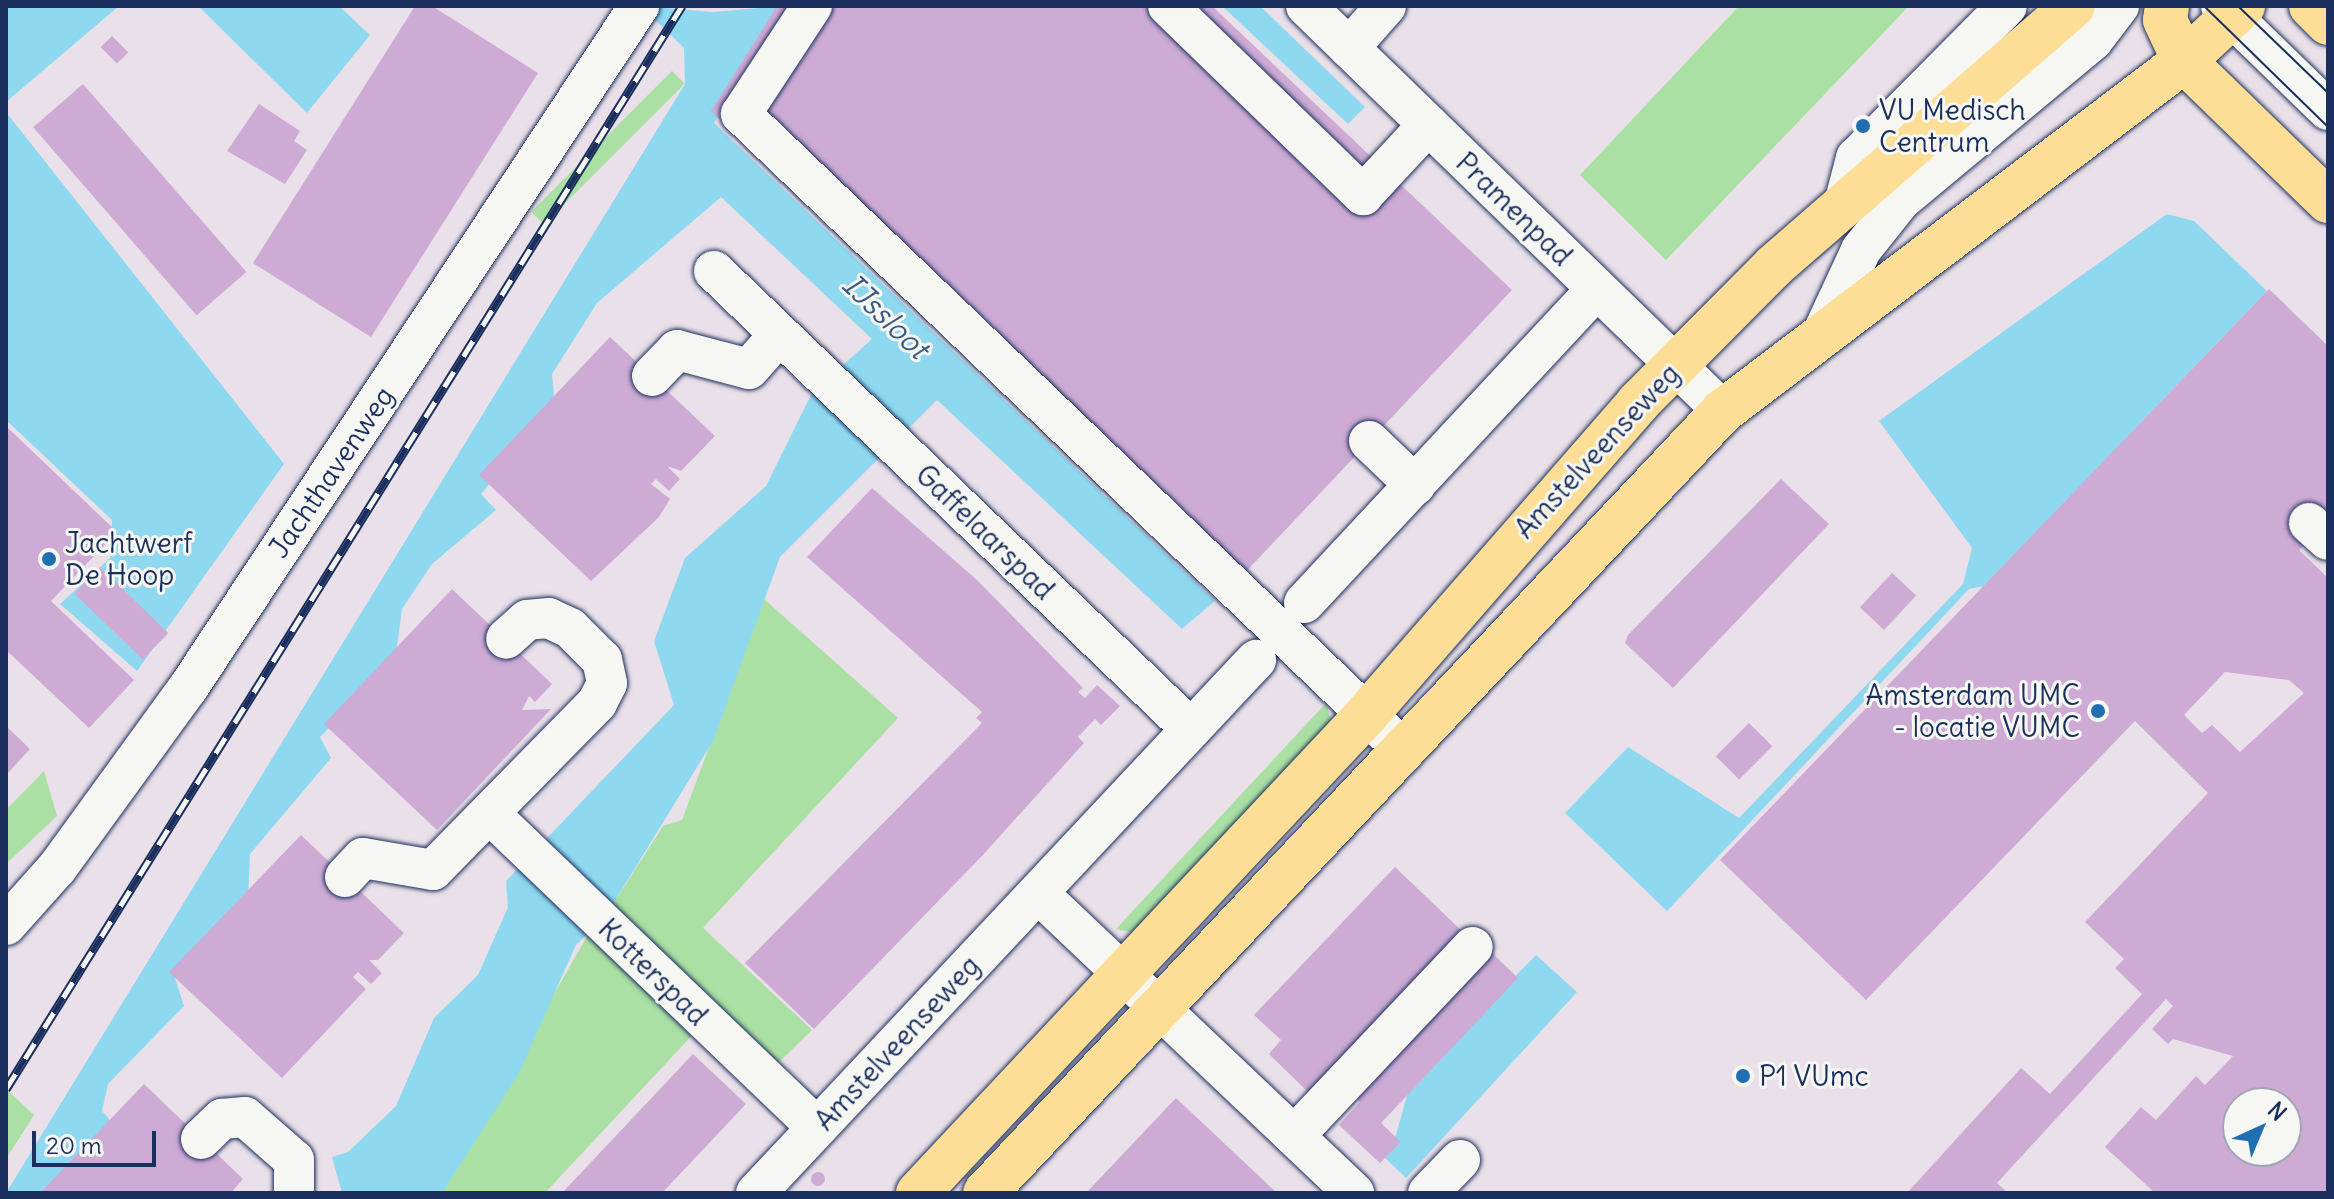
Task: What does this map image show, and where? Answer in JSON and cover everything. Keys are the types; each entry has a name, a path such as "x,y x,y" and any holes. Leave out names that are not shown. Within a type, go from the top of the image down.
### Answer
{"main road":[{"name":"Amstelveenseweg","path":"918,1193 1125,977 1367,714 1675,366 1844,204 2073,6"},
{"path":"2167,6 2165,20 2184,61 2328,201"},
{"path":"2311,6 2328,23"},
{"path":"985,1193 1155,1008 1723,411 1823,332 2184,61 2230,8"}],"street":[{"name":"Jachthavenweg","path":"6,925 57,868 188,688 639,6"},
{"path":"812,6 741,114 1403,749"},
{"path":"1168,6 1363,195 1428,125"},
{"name":"Pramenpad","path":"1306,6 1723,411"},
{"path":"1349,48 1386,6"},
{"path":"1844,204 1856,158 2007,6"},
{"path":"1823,332 1861,250 1900,201 2093,40 2119,6"},
{"path":"2230,8 2328,110"},
{"name":"Gaffelaarspad","path":"714,271 821,378 1191,729"},
{"path":"1304,603 1596,290"},
{"path":"652,376 677,350 749,369 778,336"},
{"path":"1369,441 1415,485"},
{"path":"345,877 363,858 433,870 597,703 607,683 602,660 549,618 527,620 506,639"},
{"name":"Amstelveenseweg","path":"756,1193 1256,660"},
{"name":"Kotterspad","path":"490,814 817,1128"},
{"path":"1038,893 1155,1008 1354,1193"},
{"path":"1294,1136 1473,947"},
{"path":"201,1139 222,1119 245,1117 294,1160 294,1193"},
{"path":"1428,1193 1460,1160"}],"green space":[{"path":"1739,6 1909,6 1666,260 1580,175"},
{"path":"672,71 685,84 544,224 531,212"},
{"path":"764,599 898,718 703,928 812,1030 776,1065 611,907 663,826 682,820"},
{"path":"1326,703 1332,725 1144,935 1116,929"},
{"path":"44,771 57,816 6,864 6,810"},
{"path":"589,933 697,1030 545,1193 440,1193"},
{"path":"6,1089 34,1115 6,1159"}],"water":[{"path":"6,6 119,6 6,102"},
{"path":"198,6 339,6 370,35 307,113"},
{"name":"IJssloot","path":"641,6 714,12 782,6 714,123 1215,601 1182,629 937,400 780,557 713,741 605,917 576,945 519,1073 442,1193 342,1193 332,1157 348,1152 396,1106 434,1018 478,975 508,907 506,881 674,705 654,641 685,558 766,486 812,393 872,339 721,197 597,303 552,374 555,406 481,494 496,510 432,564 402,609 395,662 320,737 331,758 250,854 248,901 175,978 184,1006 108,1084 102,1111 117,1128 59,1193 6,1193 685,84 684,48"},
{"path":"1222,6 1260,6 1365,107 1348,124"},
{"path":"6,112 284,464 137,671 60,604 110,558 112,520 6,420"},
{"path":"2167,214 2194,221 2267,291 1984,586 1969,589 1667,911 1565,813 1628,747 1739,818 1963,584 1972,548 1879,421"},
{"path":"1536,955 1577,992 1406,1178 1380,1153 1396,1135 1410,1084"}],"building":[{"path":"415,6 432,6 538,73 371,337 253,263"},
{"path":"777,6 1212,6 1512,290 1223,596 711,111"},
{"path":"112,36 128,52 117,64 101,47"},
{"path":"83,84 246,272 197,315 33,127"},
{"path":"259,104 300,131 294,141 307,150 285,184 227,151"},
{"path":"2269,289 2328,346 2328,520 2299,550 2328,578 2328,1193 2155,1193 2105,1147 2141,1107 2156,1120 2196,1076 2205,1085 2233,1056 2173,1039 2168,1044 2152,1029 2173,1006 2166,999 1997,1183 2008,1193 1907,1193 2021,1068 2050,1094 2142,994 2115,968 2124,959 2085,922 2208,793 2135,721 1866,1000 1720,860","holes":["2225,672 2289,680 2304,693 2240,752 2212,725 2202,733 2184,715"]},
{"path":"610,337 715,436 681,471 667,466 680,479 669,491 656,479 651,484 670,499 659,517 591,581 479,475"},
{"name":"Jachtwerf De Hoop","path":"6,426 117,532 51,601 134,680 89,728 6,650"},
{"path":"1781,479 1829,524 1673,688 1625,643 1628,635"},
{"path":"872,488 977,580 1083,688 1078,692 1085,698 1097,685 1120,706 1101,725 1095,719 1078,737 1084,743 982,856 814,1029 745,963 982,723 976,718 982,712 807,557"},
{"path":"100,567 168,633 143,660 74,594"},
{"path":"1892,573 1916,596 1884,630 1860,607"},
{"path":"452,589 552,684 535,702 529,696 522,710 551,709 437,830 324,724"},
{"path":"1749,723 1772,746 1739,780 1716,756"},
{"path":"6,726 30,749 6,775"},
{"path":"301,835 404,933 378,960 369,960 382,973 371,984 358,972 353,977 366,989 282,1078 169,972"},
{"path":"1395,867 1462,931 1309,1093 1269,1054 1281,1040 1254,1015"},
{"path":"1490,951 1518,978 1381,1123 1401,1142 1380,1163 1339,1125 1360,1102 1353,1095"},
{"path":"693,1054 746,1104 662,1193 562,1193"},
{"path":"144,1084 243,1179 231,1193 40,1193"},
{"path":"1176,1098 1277,1193 1086,1193"},
{"path":"818,1172 825,1179 818,1186 811,1179"}],"tram line":[{"path":"2204,6 2328,127"},
{"path":"2238,6 2328,93"}],"railway":[{"path":"6,1089 682,6"}],"place":[{"name":"VU Medisch Centrum","path":"1863,126"},
{"name":"Jachtwerf De Hoop","path":"49,559"},
{"name":"Amsterdam UMC - locatie VUMC","path":"2098,711"},
{"name":"P1 VUmc","path":"1743,1076"}]}
